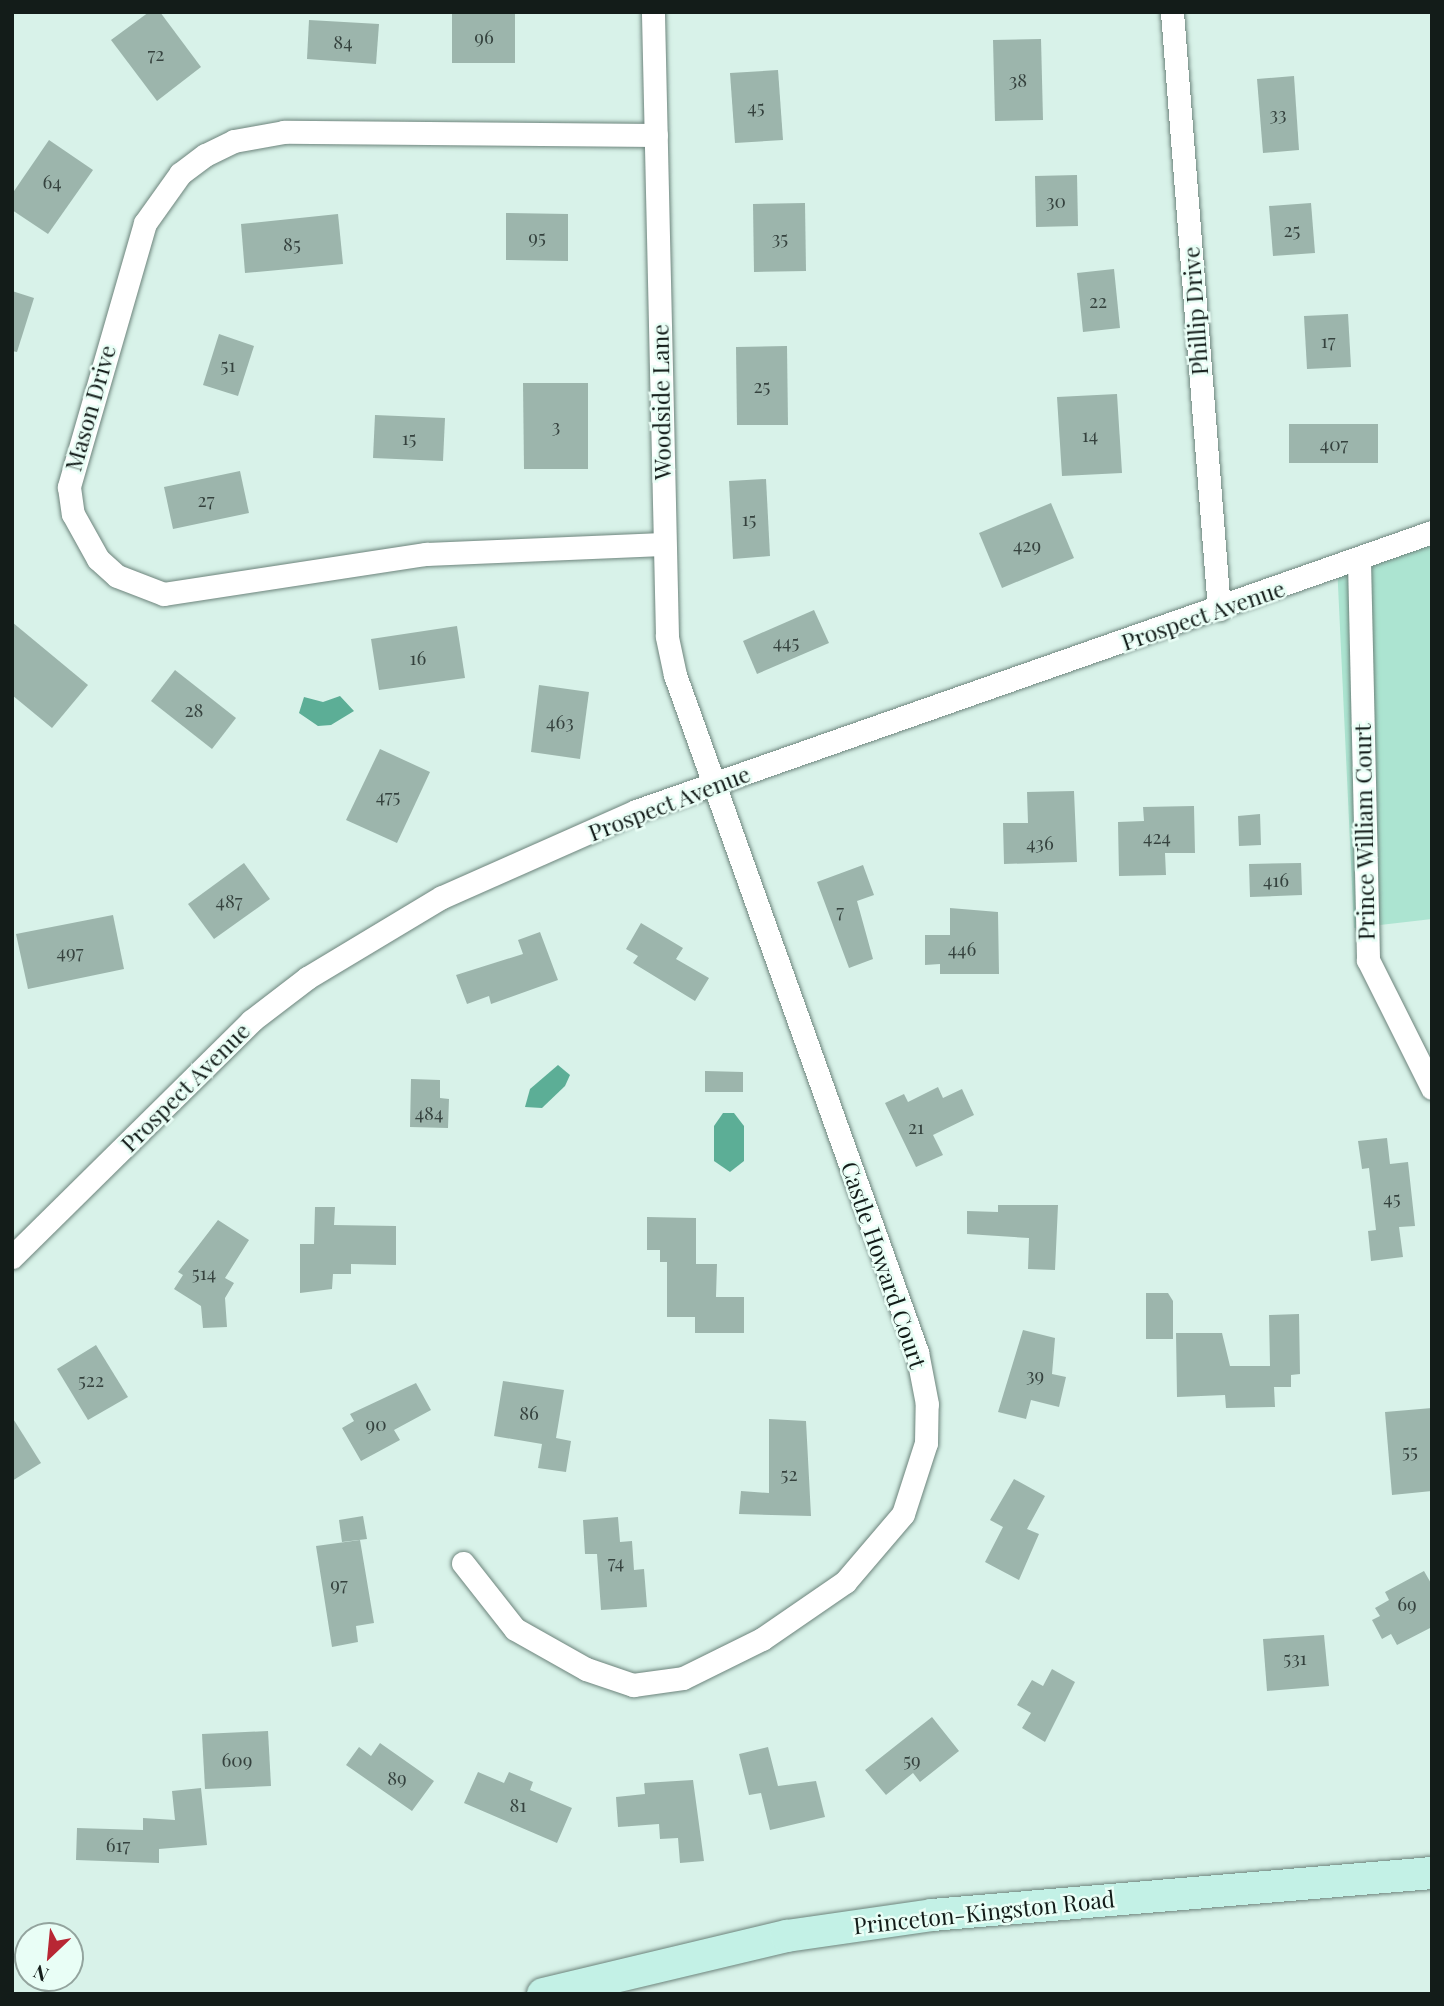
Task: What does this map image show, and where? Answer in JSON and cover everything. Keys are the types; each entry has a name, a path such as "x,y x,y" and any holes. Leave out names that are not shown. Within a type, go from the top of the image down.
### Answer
{"main road":[{"name":"Princeton-Kingston Road","path":"543,1994 598,1987 786,1936 932,1915 1432,1873"}],"street":[{"name":"Woodside Lane","path":"653,12 663,544 675,675 716,783"},
{"name":"Phillip Drive","path":"1172,12 1219,609"},
{"name":"Mason Drive","path":"656,135 284,132 234,141 205,155 180,174 145,223 69,487 73,514 99,559 117,576 164,594 426,554 663,544"},
{"name":"Prospect Avenue","path":"12,1257 198,1068 307,978 442,897 716,783 1359,561 1432,532"},
{"name":"Prince William Court","path":"1359,561 1368,960 1432,1088"},
{"name":"Castle Howard Court","path":"463,1563 515,1629 586,1669 633,1685 683,1678 762,1639 845,1582 883,1543 918,1478 927,1404 917,1352 716,783"}],"shaded area":[{"path":"1432,526 1432,919 1354,928 1337,564"},
{"path":"340,696 354,711 331,725 318,726 299,713 304,697 323,702"},
{"path":"558,1065 570,1075 565,1086 542,1108 525,1107 530,1089"},
{"path":"723,1113 734,1113 744,1126 744,1161 730,1172 714,1161 714,1126"}],"building":[{"path":"149,12 160,12 201,67 157,101 111,40"},
{"path":"452,12 515,12 515,63 452,63"},
{"path":"309,20 379,24 376,64 307,59"},
{"path":"1041,39 1043,120 995,121 993,40"},
{"path":"778,70 783,140 735,143 730,73"},
{"path":"1294,76 1299,150 1263,153 1257,79"},
{"path":"49,140 93,170 48,234 12,210 12,194"},
{"path":"1077,175 1078,226 1036,227 1035,176"},
{"path":"805,203 806,271 754,272 753,204"},
{"path":"1311,203 1315,253 1273,256 1269,206"},
{"path":"506,213 568,214 568,261 506,260"},
{"path":"338,214 343,264 245,273 241,224"},
{"path":"1114,269 1120,328 1083,332 1077,273"},
{"path":"12,291 34,298 17,352 12,351"},
{"path":"1348,314 1351,367 1307,369 1304,316"},
{"path":"219,334 254,346 238,396 203,385"},
{"path":"787,346 788,425 737,425 736,347"},
{"path":"523,383 588,383 588,469 524,469"},
{"path":"1117,394 1122,473 1062,476 1057,397"},
{"path":"375,415 445,418 443,461 373,458"},
{"path":"1289,424 1378,424 1378,463 1289,463"},
{"path":"240,471 249,513 173,529 164,487"},
{"path":"766,479 770,556 733,559 729,481"},
{"path":"1051,503 1074,558 1002,588 979,533"},
{"path":"814,610 829,643 757,674 743,641"},
{"path":"12,622 88,685 52,728 12,695"},
{"path":"457,626 465,678 379,690 371,639"},
{"path":"175,670 236,718 212,749 151,701"},
{"path":"539,685 589,692 580,759 531,752"},
{"path":"380,749 430,772 397,843 346,820"},
{"path":"1074,791 1077,862 1004,864 1003,823 1028,823 1027,792"},
{"path":"1194,806 1195,853 1165,853 1166,875 1119,876 1118,822 1144,821 1143,807"},
{"path":"1260,814 1261,845 1239,846 1238,816"},
{"path":"244,863 270,899 214,939 188,904"},
{"path":"1301,863 1302,895 1250,897 1249,864"},
{"path":"863,865 874,895 857,901 873,959 849,968 817,882"},
{"path":"950,908 998,912 999,974 940,974 940,964 925,965 925,935 950,935"},
{"path":"113,915 124,969 28,989 16,934"},
{"path":"641,923 683,948 676,959 709,978 695,1001 633,963 638,956 626,949"},
{"path":"540,932 558,980 491,1004 489,996 467,1004 456,975 523,954 518,940"},
{"path":"705,1071 743,1072 743,1092 705,1092"},
{"path":"411,1079 440,1080 440,1098 449,1099 448,1128 410,1127"},
{"path":"938,1087 943,1098 962,1089 974,1115 933,1135 943,1155 916,1167 885,1103 904,1094 908,1102"},
{"path":"1387,1138 1390,1164 1408,1162 1415,1226 1399,1227 1403,1257 1371,1261 1368,1231 1376,1230 1369,1168 1362,1169 1358,1141"},
{"path":"998,1205 1058,1205 1055,1270 1028,1269 1029,1238 967,1234 967,1211 998,1212"},
{"path":"315,1207 335,1207 334,1225 396,1226 396,1265 351,1264 351,1274 333,1274 332,1289 300,1293 300,1244 314,1244"},
{"path":"647,1217 696,1218 696,1264 717,1264 716,1297 744,1297 744,1333 695,1333 695,1317 667,1317 667,1262 660,1262 660,1250 647,1250"},
{"path":"218,1220 249,1240 225,1278 234,1283 225,1298 227,1327 203,1328 201,1306 174,1289 183,1275 178,1272"},
{"path":"1146,1293 1168,1293 1173,1301 1173,1339 1146,1339"},
{"path":"1299,1314 1300,1374 1291,1375 1291,1387 1274,1387 1275,1407 1226,1408 1225,1395 1177,1397 1176,1333 1222,1333 1230,1366 1270,1366 1269,1315"},
{"path":"1023,1330 1055,1338 1052,1374 1066,1377 1059,1407 1031,1400 1026,1419 998,1412"},
{"path":"96,1345 128,1397 88,1420 57,1369"},
{"path":"503,1381 564,1390 556,1438 571,1441 566,1472 538,1468 542,1444 494,1436"},
{"path":"416,1383 431,1410 394,1430 400,1440 361,1461 342,1428 354,1421 350,1414"},
{"path":"1432,1408 1432,1491 1392,1495 1385,1412"},
{"path":"12,1417 41,1463 12,1481"},
{"path":"769,1419 806,1421 811,1516 739,1514 741,1491 769,1493"},
{"path":"1014,1479 1045,1496 1027,1529 1039,1534 1019,1580 985,1562 1003,1527 990,1520"},
{"path":"363,1516 367,1539 342,1542 339,1520"},
{"path":"618,1517 620,1542 632,1541 634,1570 644,1569 647,1607 601,1610 597,1554 585,1554 583,1520"},
{"path":"360,1540 374,1623 356,1626 358,1642 332,1647 316,1546"},
{"path":"1424,1571 1432,1585 1432,1627 1397,1645 1391,1634 1382,1639 1372,1620 1380,1616 1375,1608 1389,1600 1385,1592"},
{"path":"1324,1635 1329,1686 1267,1691 1263,1639"},
{"path":"1052,1669 1075,1682 1045,1742 1022,1728 1031,1713 1017,1705 1032,1680 1043,1686"},
{"path":"932,1717 959,1751 920,1782 913,1773 886,1795 865,1770"},
{"path":"268,1731 271,1786 205,1789 202,1734"},
{"path":"380,1743 434,1781 412,1811 346,1765 359,1747 371,1756"},
{"path":"768,1747 778,1786 816,1781 825,1817 770,1830 761,1793 749,1795 739,1754"},
{"path":"478,1772 504,1783 509,1772 533,1782 530,1790 572,1808 557,1843 464,1803"},
{"path":"693,1780 704,1861 680,1863 678,1838 660,1839 659,1824 618,1827 616,1797 645,1794 644,1783"},
{"path":"201,1788 207,1845 159,1849 159,1863 76,1860 77,1828 143,1830 143,1818 175,1820 172,1791"}]}
